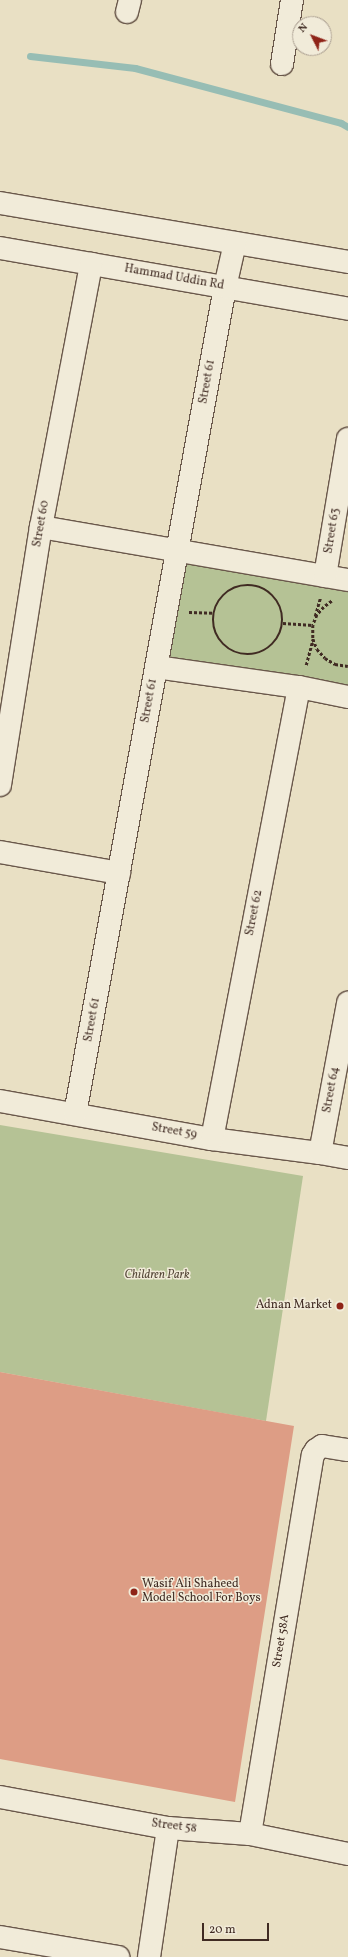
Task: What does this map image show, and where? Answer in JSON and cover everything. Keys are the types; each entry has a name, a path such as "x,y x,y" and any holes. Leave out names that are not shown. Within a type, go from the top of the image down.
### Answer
{"street":[{"path":"282,64 292,0"},
{"path":"0,203 348,262"},
{"name":"Street 61","path":"75,1114 225,287 235,243"},
{"name":"Hammad Uddin Rd","path":"0,248 348,309"},
{"name":"Street 60","path":"0,785 41,527 91,264"},
{"name":"Street 63","path":"325,576 348,439"},
{"path":"41,527 348,580"},
{"path":"156,667 299,687 348,697"},
{"name":"Street 62","path":"212,1139 299,687"},
{"path":"0,852 119,873"},
{"name":"Street 64","path":"320,1153 348,1006"},
{"name":"Street 59","path":"0,1100 212,1139 348,1158"},
{"name":"Street 58A","path":"250,1834 313,1455 316,1450 322,1446 348,1450"},
{"name":"Street 58","path":"0,1797 168,1828 250,1834 348,1854"},
{"path":"149,1957 168,1828"},
{"path":"0,1937 67,1952 118,1957"}],"path":[{"path":"299,687 313,638 313,625 325,576"},
{"path":"248,584 260,586 270,592 278,600 283,611 283,623 280,634 274,644 265,651 254,655 242,655 232,652 222,645 212,624 213,612 218,601 236,586 248,584"},
{"path":"313,625 317,615 324,607 338,599"},
{"path":"283,623 313,625"},
{"path":"313,638 317,650 325,658 335,664 348,666"}],"green space":[{"path":"183,554 348,585 348,694 163,660"},
{"name":"Children Park","path":"0,1125 303,1176 266,1421 0,1372"}],"building":[{"name":"Wasif Ali Shaheed Model School For Boys","path":"0,1372 294,1426 235,1802 0,1759"}],"waterway":[{"path":"30,56 135,68 341,123 348,127"}],"place":[{"name":"Adnan Market","path":"340,1306"},
{"name":"Wasif Ali Shaheed Model School For Boys","path":"134,1592"}]}
